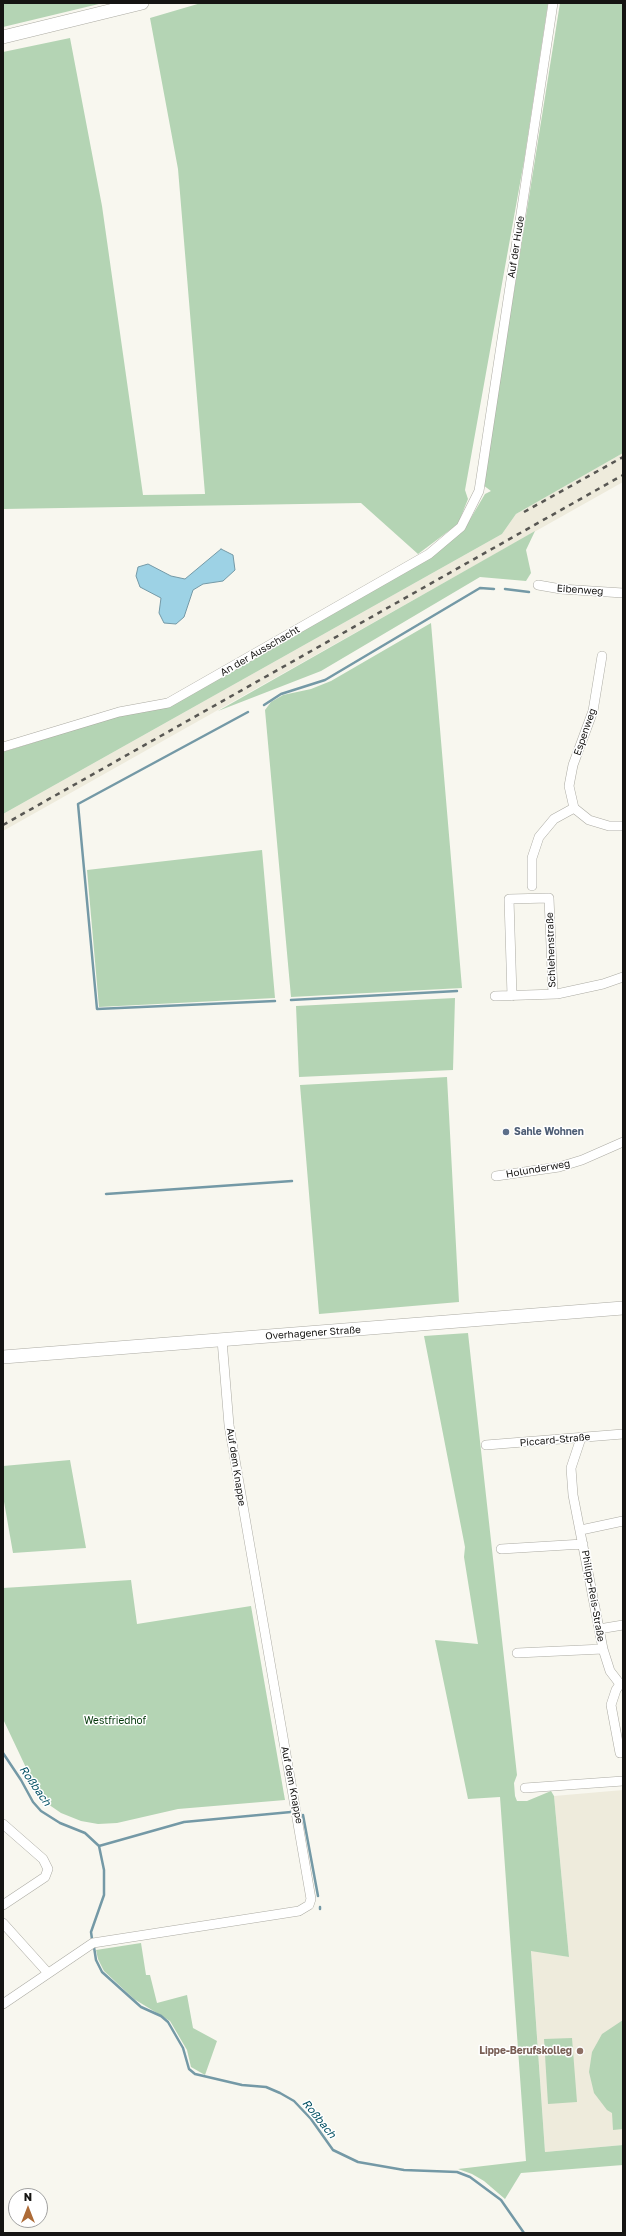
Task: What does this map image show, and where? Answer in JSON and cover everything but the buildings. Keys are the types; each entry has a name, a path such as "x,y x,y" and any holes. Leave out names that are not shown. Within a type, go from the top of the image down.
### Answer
{"main road":[{"path":"3,37 142,3"},
{"name":"Overhagener Straße","path":"3,1357 623,1308"}],"street":[{"name":"Auf der Hude","path":"479,491 553,3"},
{"name":"An der Ausschacht","path":"3,748 119,712 168,703 429,554 461,527 479,491"},
{"name":"Eibenweg","path":"538,585 561,589 623,592"},
{"name":"Espenweg","path":"574,808 569,786 574,765 593,711 602,656"},
{"path":"532,886 532,858 539,837 554,819 574,808 589,820 609,826 623,826"},
{"name":"Schlehenstraße","path":"512,996 509,899 549,898 553,994"},
{"name":"Schlehenstraße","path":"495,996 553,994 603,984 623,977"},
{"name":"Holunderweg","path":"496,1176 560,1167 582,1160 623,1142"},
{"name":"Auf dem Knappe","path":"3,2004 93,1943 299,1911 309,1905 311,1899 230,1433 222,1340"},
{"name":"Piccard-Straße","path":"486,1445 623,1434"},
{"name":"Philipp-Reis-Straße","path":"581,1438 570,1468 573,1495 603,1649 610,1671 622,1685 616,1690 611,1705 620,1753"},
{"path":"581,1530 623,1521"},
{"name":"Philipp-Reis-Straße","path":"501,1549 583,1544"},
{"path":"599,1629 623,1625"},
{"name":"Philipp-Reis-Straße","path":"517,1653 603,1649"},
{"path":"525,1788 623,1781"},
{"path":"3,1824 43,1859 48,1868 45,1877 3,1905"},
{"path":"3,1923 48,1973"}],"shaded area":[{"path":"623,453 623,482 3,831 3,814 502,534 516,514"},
{"name":"Lippe-Berufskolleg","path":"623,1790 623,2145 545,2152 531,1950 569,1957 554,1796"}],"green space":[{"path":"3,3 103,3 3,27"},
{"path":"201,3 548,3 524,161 465,490 468,499 458,524 418,554 361,503 3,509 3,52 70,38 102,206 143,495 205,494 178,169 150,18"},
{"path":"560,3 623,3 623,453 516,514 502,534 3,814 3,752 119,716 169,707 465,528 485,494 491,491 483,485"},
{"path":"535,531 526,550 531,573 526,581 480,577 321,671 218,711"},
{"path":"431,623 462,988 291,997 265,710 271,702 283,695 311,689 331,681"},
{"path":"262,850 275,998 99,1007 87,870"},
{"path":"455,998 453,1070 299,1077 296,1006"},
{"path":"447,1077 459,1302 319,1314 300,1085"},
{"path":"468,1333 517,1775 514,1783 515,1796 517,1801 527,1801 551,1791 554,1796 569,1957 531,1951 545,2152 623,2145 623,2165 521,2173 505,2199 484,2181 472,2174 458,2169 526,2161 500,1797 468,1799 435,1640 478,1644 464,1557 465,1547 424,1336"},
{"path":"70,1460 86,1548 13,1553 3,1496 3,1466"},
{"name":"Westfriedhof","path":"131,1580 137,1624 251,1606 285,1800 178,1809 117,1823 98,1824 81,1821 61,1813 45,1802 38,1793 3,1719 3,1588"},
{"path":"141,1943 146,1975 150,1975 157,2003 187,1995 193,2028 217,2041 205,2075 191,2067 187,2050 170,2021 134,1999 104,1971 98,1959 96,1950"},
{"path":"623,2020 623,2129 613,2130 612,2113 607,2110 594,2093 589,2072 592,2052 602,2034"},
{"path":"572,2038 577,2102 548,2104 544,2039"}],"water":[{"path":"221,549 233,555 235,570 223,581 203,584 193,590 184,617 176,624 164,623 159,613 161,598 140,587 136,576 138,567 148,564 171,576 185,579"}],"waterway":[{"path":"264,705 281,694 325,680 480,588 494,589"},
{"path":"505,589 529,592"},
{"path":"248,712 78,804 97,1009 275,1001"},
{"path":"291,1000 457,991"},
{"path":"106,1194 292,1181"},
{"name":"Roßbach","path":"3,1753 21,1780 33,1802 41,1811 60,1823 85,1833 99,1846 104,1870 104,1895 91,1932 92,1939"},
{"path":"99,1846 184,1822 291,1812"},
{"path":"303,1815 318,1896"},
{"name":"Roßbach","path":"94,1947 96,1960 102,1972 141,2007 161,2016 168,2022 183,2048 189,2069 195,2074 242,2085 266,2087 280,2093 294,2101 311,2119 333,2150 358,2162 404,2170 457,2172 470,2177 501,2200 524,2233"}],"railway":[{"path":"524,512 623,457"},
{"path":"3,825 623,475"}],"place":[{"name":"Sahle Wohnen","path":"506,1132"},
{"name":"Lippe-Berufskolleg","path":"580,2051"}]}
